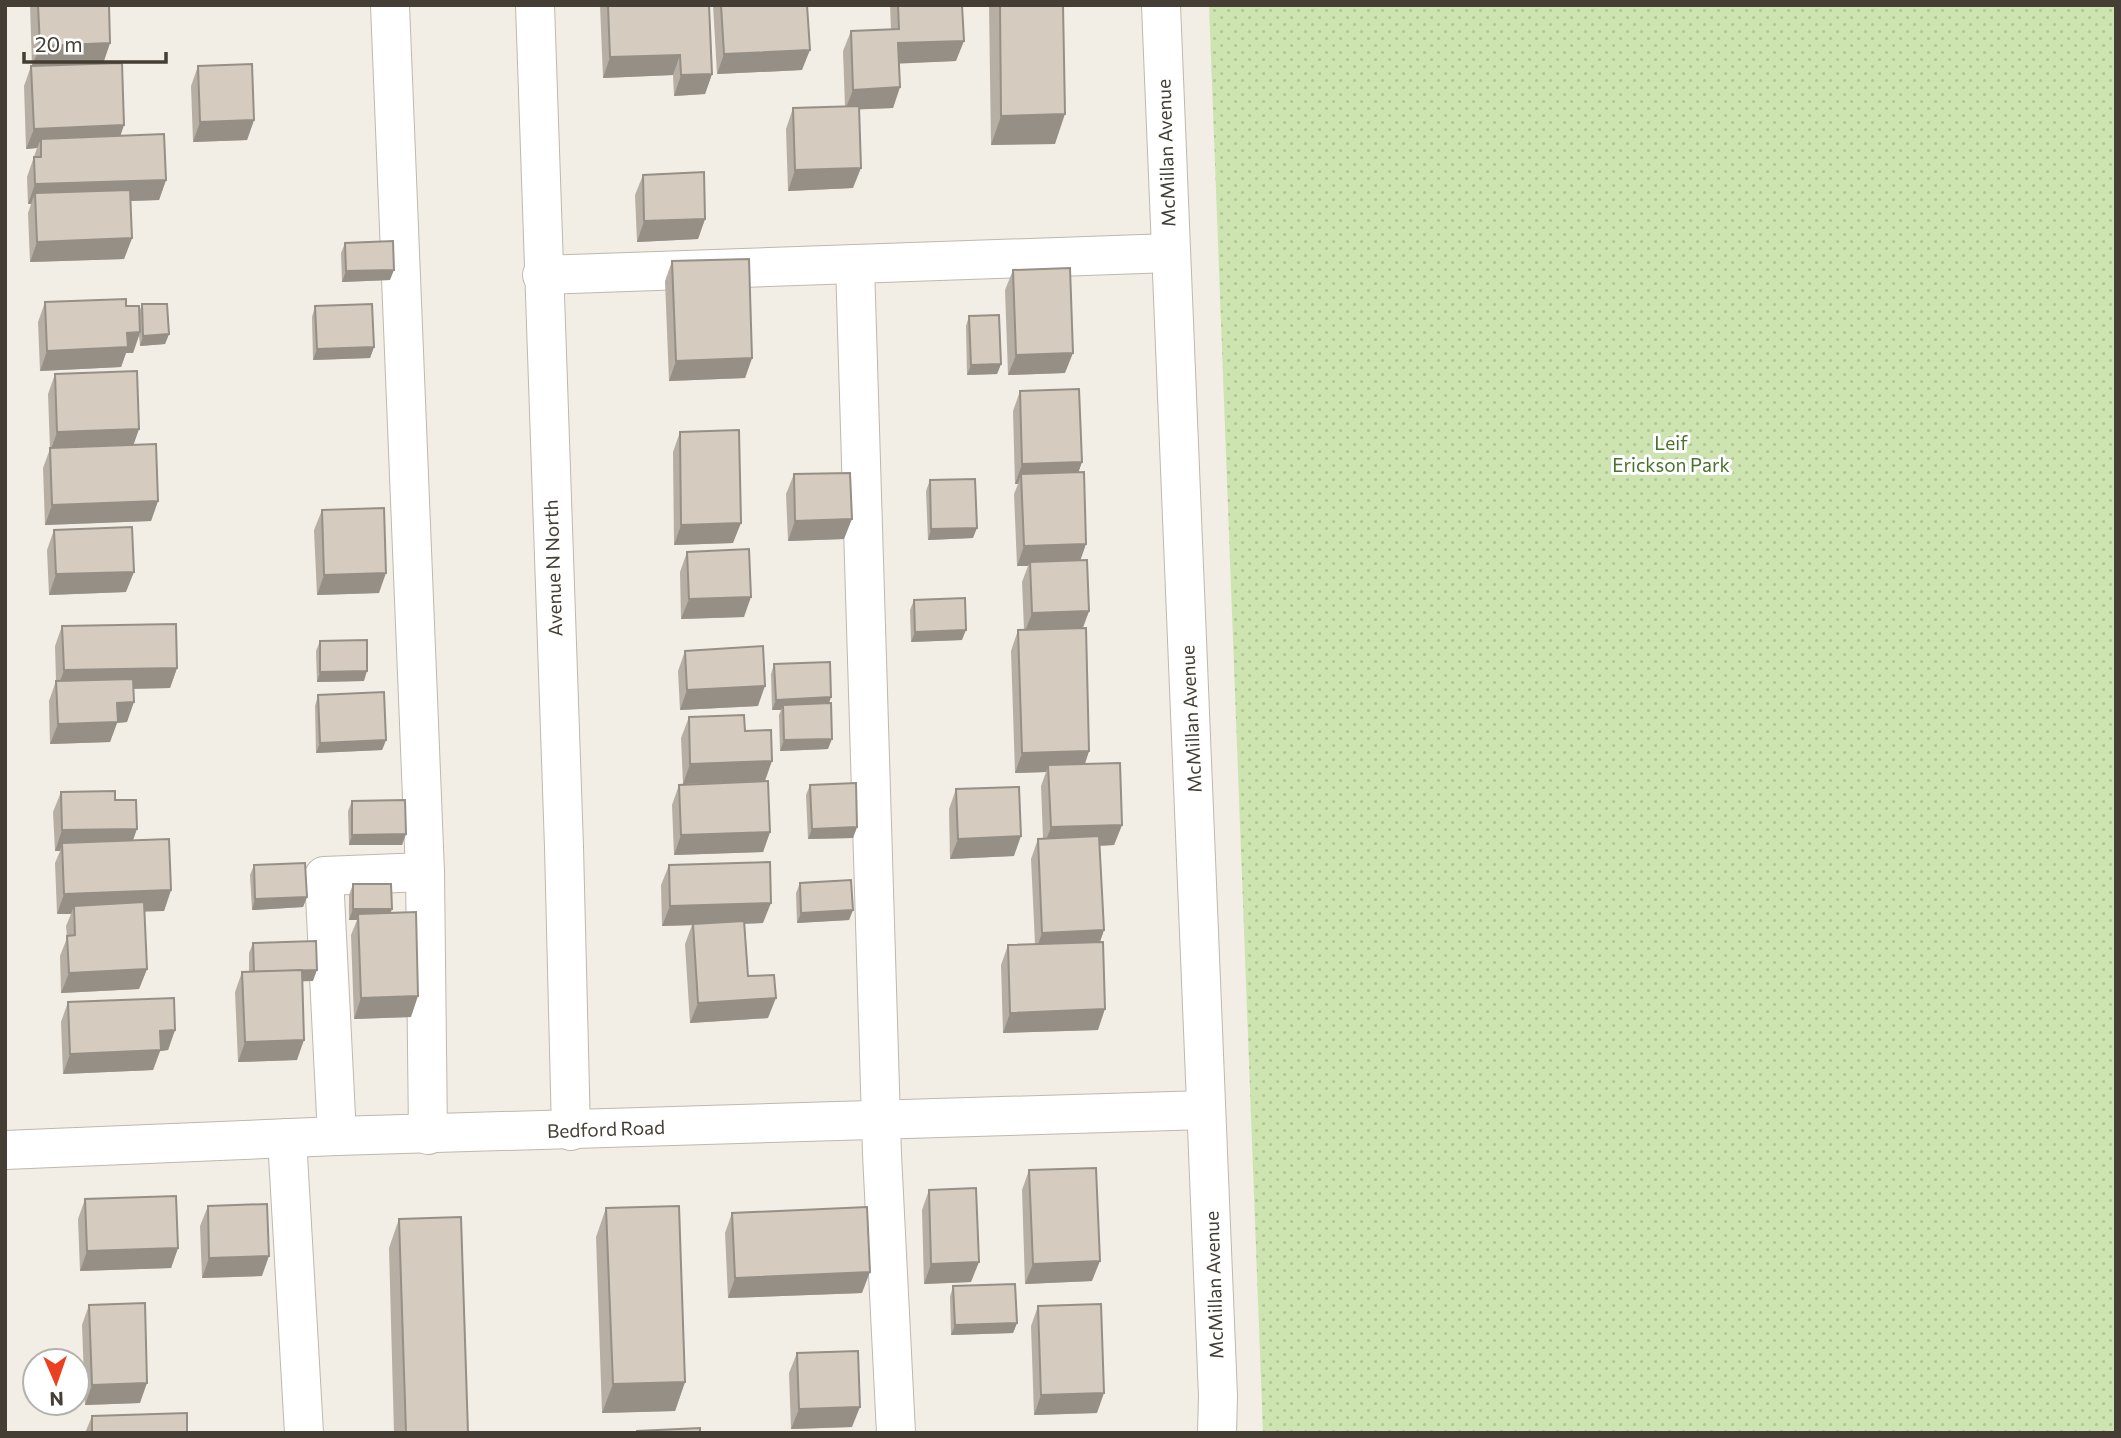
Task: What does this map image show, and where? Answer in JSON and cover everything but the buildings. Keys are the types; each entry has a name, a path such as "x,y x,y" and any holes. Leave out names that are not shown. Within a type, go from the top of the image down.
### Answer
{"street":[{"path":"390,5 425,872 428,1135"},
{"name":"Avenue N North","path":"535,5 571,1130"},
{"name":"McMillan Avenue","path":"1161,5 1218,1396 1217,1433"},
{"path":"542,275 1170,253"},
{"path":"855,264 881,1121 897,1433"},
{"path":"337,1136 324,876 425,872"},
{"name":"Bedford Road","path":"5,1150 337,1136 1206,1110"},
{"path":"287,1138 304,1433"}],"green space":[{"name":"Leif Erickson Park","path":"1209,5 2116,5 2116,1433 1263,1433"}]}
